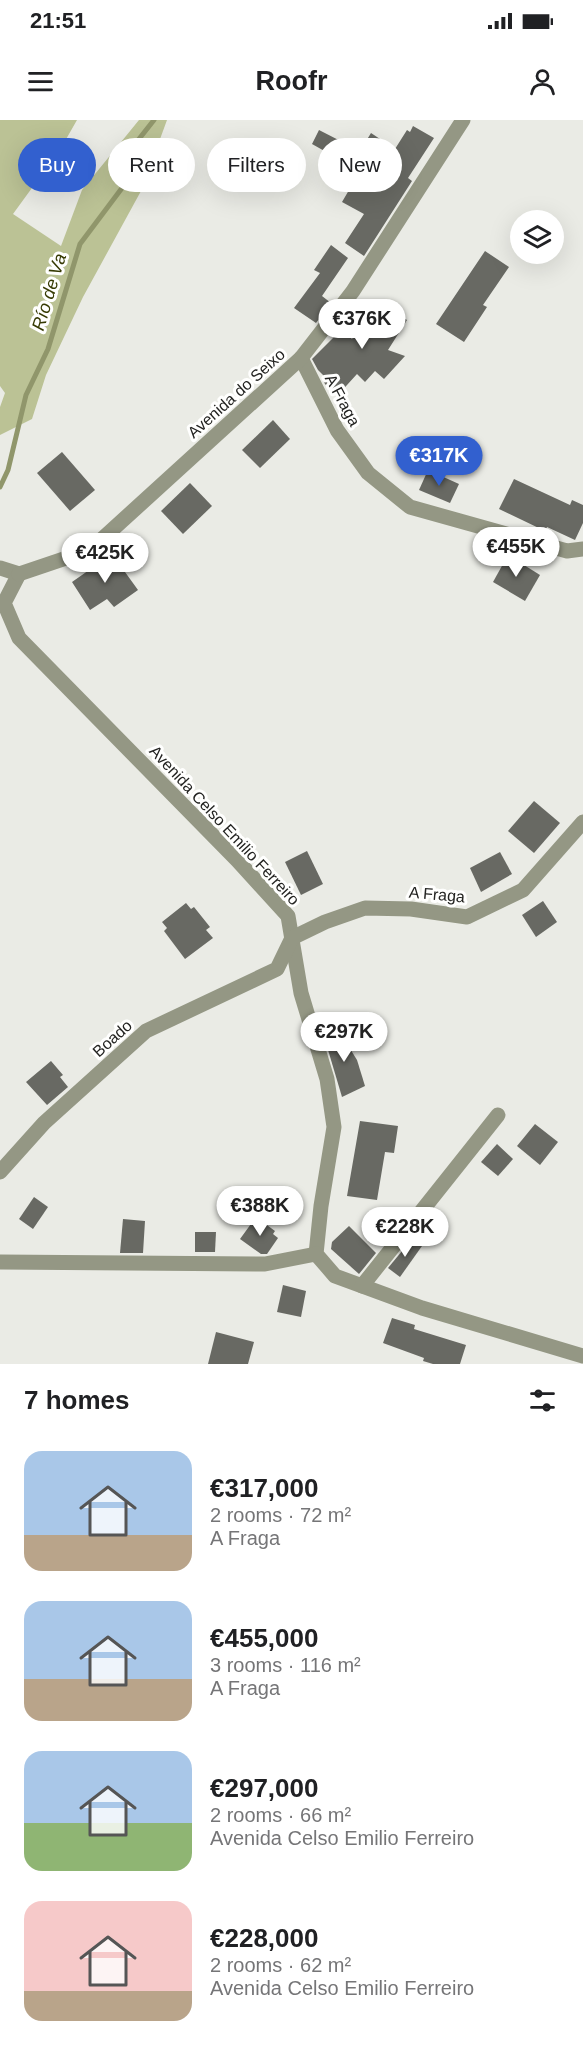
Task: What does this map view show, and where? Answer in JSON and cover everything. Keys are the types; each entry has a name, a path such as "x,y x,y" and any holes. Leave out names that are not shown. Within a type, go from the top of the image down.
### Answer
{"street":[{"name":"Avenida do Seixo","path":"19,574 90,550 301,358 353,291 464,120"},
{"name":"A Fraga","path":"301,358 337,430 368,473 410,507 567,550 583,549"},
{"path":"0,568 19,574"},
{"name":"Avenida Celso Emilio Ferreiro","path":"19,574 4,603 19,638 288,916 301,993 327,1079 334,1127 316,1254"},
{"name":"A Fraga","path":"292,938 325,922 365,908 411,909 467,917 524,890 583,822"},
{"name":"Boado","path":"0,1172 44,1123 146,1031 277,969 292,938"},
{"path":"362,1286 498,1115"},
{"path":"0,1262 266,1264 316,1254 335,1276 422,1308 583,1356"}],"green space":[{"path":"0,120 77,120 67,138 18,138 18,192 29,192 13,214 61,246 81,192 96,192 96,173 108,158 108,192 140,192 83,297 46,375 32,419 0,435 0,407 5,393 0,386"},
{"path":"139,120 167,120 160,138 124,138"}],"building":[{"path":"413,126 434,138 408,178 412,181 364,256 345,243 364,214 342,202 348,192 402,192 402,138 407,130 410,132"},
{"path":"319,130 335,138 318,138 318,147 312,144"},
{"path":"371,133 378,138 368,138"},
{"path":"331,245 348,258 322,296 331,303 316,323 294,308 320,273 314,270"},
{"path":"485,251 509,267 483,305 487,307 464,342 436,324"},
{"path":"376,300 407,320 388,350 405,356 384,379 375,371 365,382 357,374 337,396 325,384 323,380 326,378 312,359 342,329 352,339"},
{"path":"273,420 290,439 260,468 242,450"},
{"path":"62,452 95,490 70,511 37,473"},
{"path":"428,470 459,484 450,503 419,490"},
{"path":"514,479 570,505 572,500 583,505 583,523 575,540 547,527 545,531 499,509"},
{"path":"190,483 212,506 183,534 161,511"},
{"path":"112,554 138,590 114,607 107,599 90,610 72,582"},
{"path":"508,555 540,575 525,601 493,582"},
{"path":"534,801 560,823 534,853 508,831"},
{"path":"307,851 323,884 301,895 285,862"},
{"path":"500,852 512,874 481,892 470,868"},
{"path":"543,901 557,922 536,937 522,915"},
{"path":"186,903 191,909 194,907 210,927 206,930 213,938 185,959 164,931 167,928 162,922"},
{"path":"336,1026 357,1060 365,1086 342,1097 323,1033"},
{"path":"51,1061 63,1075 60,1077 68,1087 47,1105 26,1082"},
{"path":"360,1121 398,1126 394,1153 385,1152 377,1200 347,1196"},
{"path":"535,1124 558,1142 540,1165 517,1146"},
{"path":"497,1144 513,1159 498,1176 481,1162"},
{"path":"34,1197 48,1207 33,1229 19,1219"},
{"path":"256,1217 275,1231 273,1234 278,1238 267,1254 261,1254 240,1239"},
{"path":"123,1219 145,1221 143,1253 120,1253"},
{"path":"349,1226 376,1253 359,1274 331,1249 332,1242"},
{"path":"195,1232 216,1232 215,1252 195,1252"},
{"path":"412,1239 422,1246 400,1277 388,1268"},
{"path":"283,1285 306,1291 301,1317 277,1312"},
{"path":"392,1318 415,1325 414,1329 466,1345 460,1364 433,1364 423,1361 424,1358 383,1343"},
{"path":"216,1332 254,1342 248,1364 208,1364"}],"waterway":[{"name":"Río de Va","path":"0,487 8,470 26,395 48,349 80,244 122,188 139,139 154,120"}]}
